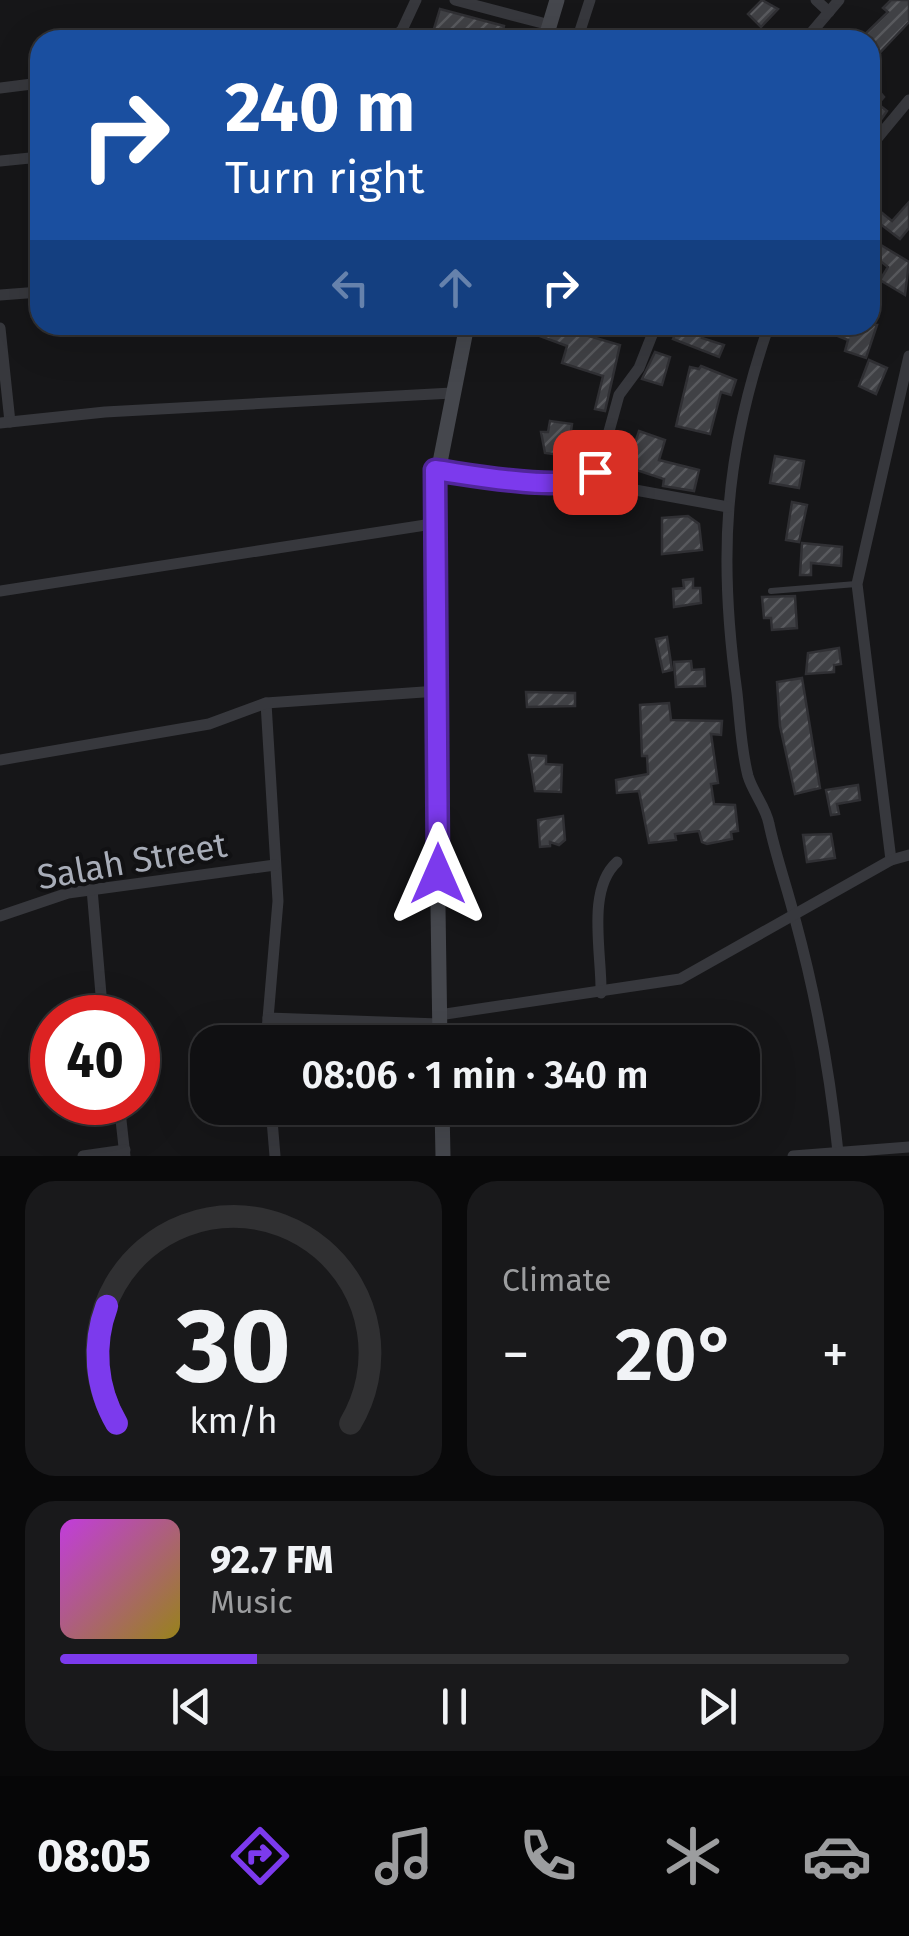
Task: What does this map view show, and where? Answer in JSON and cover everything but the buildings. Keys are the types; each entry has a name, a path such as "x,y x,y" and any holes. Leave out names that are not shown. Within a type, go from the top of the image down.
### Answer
{"street":[{"path":"402,30 416,0"},
{"path":"455,0 541,30"},
{"path":"548,30 558,0"},
{"path":"580,30 590,0"},
{"path":"816,0 828,12"},
{"path":"813,30 839,0"},
{"path":"0,88 30,84"},
{"path":"880,135 909,100"},
{"path":"0,162 30,158"},
{"path":"0,295 30,293"},
{"path":"0,328 5,422 452,393"},
{"path":"439,1025 438,691 432,524 435,470 465,335"},
{"path":"586,481 603,453 619,395 639,368 652,335"},
{"path":"766,335 751,377 728,507 724,583 748,777 766,815 772,849 794,914 833,1092 838,1152"},
{"path":"892,860 857,584 909,356"},
{"path":"435,470 558,483 586,481 728,507"},
{"path":"0,591 432,524"},
{"path":"0,760 210,724 266,704 438,691"},
{"path":"266,704 278,928 267,1025"},
{"path":"268,1018 439,1019 691,974 892,860 909,855"},
{"path":"600,993 600,899 605,874 617,862"},
{"name":"Salah Street","path":"0,916 92,889 275,865"},
{"path":"92,889 101,995"},
{"path":"83,1156 125,1153 122,1125"},
{"path":"272,1125 275,1156"},
{"path":"442,1125 443,1156"},
{"path":"792,1156 909,1147"}],"lane":[{"path":"771,591 857,584"}],"route":[{"path":"438,874 438,691 432,524 435,470 558,483 586,481 595,472"}]}
